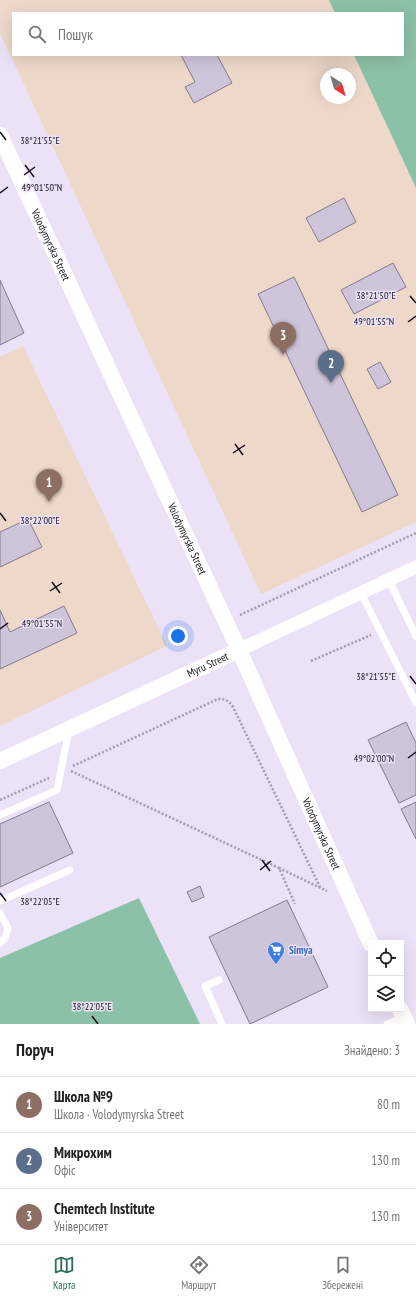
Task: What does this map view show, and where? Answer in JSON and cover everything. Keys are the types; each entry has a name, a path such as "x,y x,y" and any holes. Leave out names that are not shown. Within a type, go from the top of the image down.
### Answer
{"street":[{"name":"Volodymyrska Street","path":"0,135 239,650 369,940"},
{"name":"Myru Street","path":"0,761 416,567"}],"lane":[{"path":"389,580 416,636"},
{"path":"361,593 416,704"},
{"path":"0,815 57,790 69,729"},
{"path":"0,901 70,870"},
{"path":"0,913 8,928 5,938 0,943"},
{"path":"219,980 205,986 222,1024"},
{"path":"387,1024 404,1017"}],"path":[{"path":"240,615 416,533"},
{"path":"311,661 380,631"},
{"path":"320,887 233,707 224,699 218,699 67,769 279,868 320,887 327,890"},
{"path":"0,800 60,772"},
{"path":"279,868 294,904"}],"shaded area":[{"path":"0,0 329,0 335,12 12,12 12,56 354,56 416,188 416,522 261,594 0,33"},
{"path":"23,346 167,646 0,726 0,357"}],"green space":[{"path":"329,0 416,0 416,188 354,56 404,56 404,12 335,12"},
{"path":"139,898 200,1024 0,1024 0,958"}],"building":[{"path":"182,56 218,56 232,83 194,103 185,87 195,82"},
{"path":"344,198 356,222 319,242 306,218"},
{"path":"393,263 406,287 354,314 341,290"},
{"path":"294,277 398,495 362,512 258,294"},
{"path":"0,280 24,333 0,345"},
{"path":"380,362 391,382 378,389 367,369"},
{"path":"28,519 42,547 0,567 0,532"},
{"path":"64,606 77,633 0,669 0,610 10,632"},
{"path":"406,722 416,743 416,795 399,803 368,740"},
{"path":"49,802 73,853 0,887 0,824"},
{"path":"416,802 416,839 401,809"},
{"path":"200,886 204,897 192,902 187,892"},
{"path":"287,900 328,987 250,1024 209,937"}],"place":[{"name":"Chemtech Institute","path":"283,355"},
{"name":"Микрохим","path":"331,383"},
{"name":"Школа №9","path":"49,502"},
{"name":"Simya","path":"276,965"}]}
